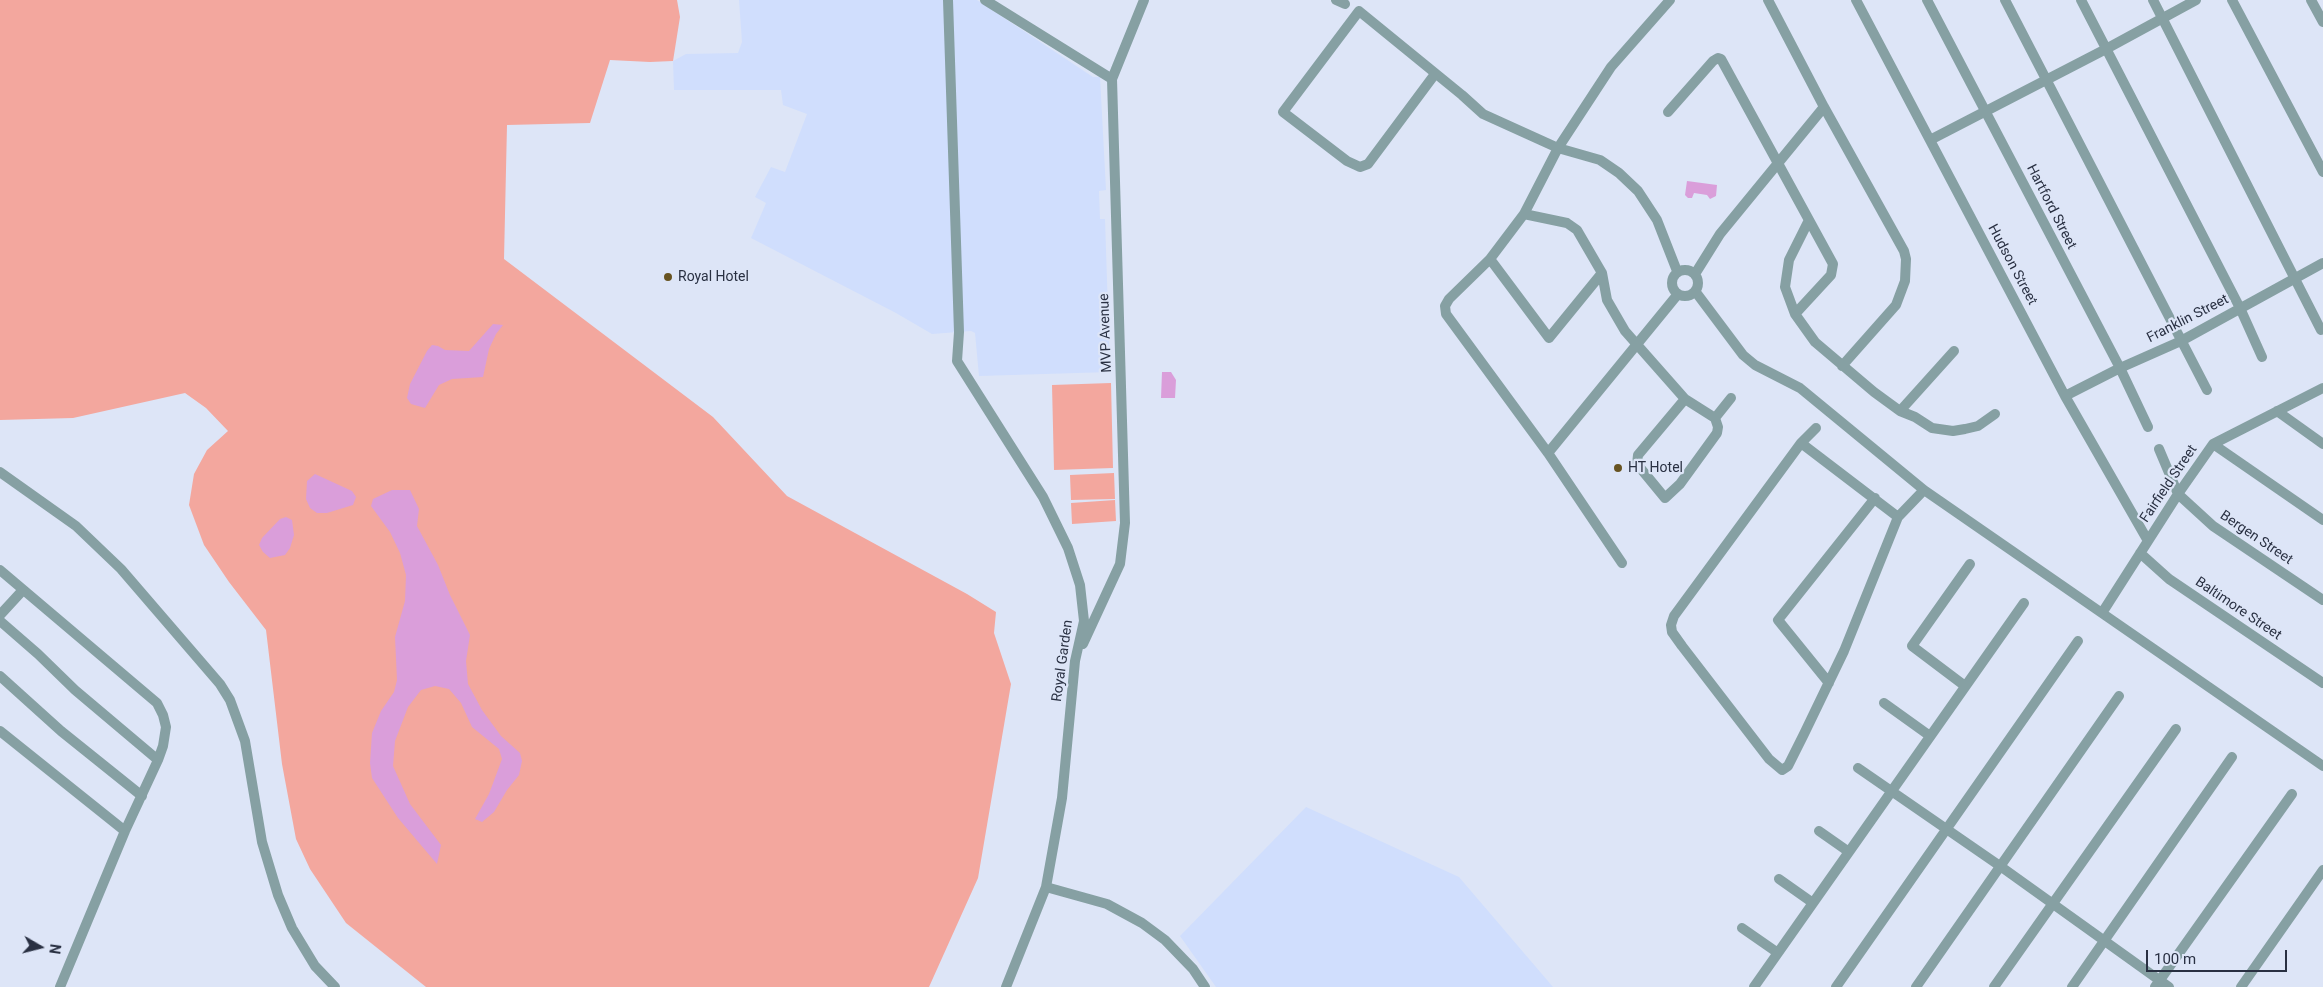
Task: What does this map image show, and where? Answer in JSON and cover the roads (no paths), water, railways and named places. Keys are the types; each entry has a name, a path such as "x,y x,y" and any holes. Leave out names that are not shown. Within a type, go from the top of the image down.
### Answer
{"street":[{"name":"Royal Garden","path":"948,0 959,332 957,361 1043,497 1068,548 1080,585 1084,621 1075,661 1062,798 1046,888 1006,987"},
{"path":"985,0 1112,79"},
{"name":"MVP Avenue","path":"1075,661 1120,564 1124,523 1112,79 1144,0"},
{"path":"1622,562 1548,453 1446,314 1445,306 1449,299 1490,259 1524,214 1558,148 1611,67 1670,0"},
{"path":"1768,0 1824,107 1904,251 1907,269 1904,288 1896,305 1842,366"},
{"name":"Hudson Street","path":"1856,0 2065,396 2148,541"},
{"name":"Hartford Street","path":"1927,0 2120,368 2148,427"},
{"path":"2005,0 2207,390"},
{"path":"2080,0 2240,308 2262,357"},
{"path":"2153,0 2321,330"},
{"path":"1930,140 2048,80 2196,0"},
{"path":"2232,0 2323,172"},
{"path":"2312,0 2323,22"},
{"path":"1435,74 1368,164 1360,167 1347,161 1283,112 1359,11 1435,74 1483,114 1558,148 1600,160 1619,173 1638,191 1657,220 1677,272 1671,283 1678,294 1689,296 1695,291 1698,284 1695,274 1688,270 1677,272"},
{"path":"1668,112 1713,61 1718,58 1721,59 1808,222 1830,256 1833,270 1827,280 1795,314"},
{"path":"1695,274 1720,234 1824,107"},
{"path":"1524,214 1567,223 1572,226 1581,236 1602,273 1607,300 1625,331 1637,342 1684,399 1715,418 1718,427 1716,433 1666,501 1637,464 1638,455 1684,399"},
{"path":"1808,222 1792,253 1785,279 1786,292 1795,314 1815,342 1842,366 1900,411 1915,417 1932,428 1953,431 1978,426 1995,414"},
{"path":"1490,259 1549,338 1602,273"},
{"name":"Franklin Street","path":"2065,396 2120,368 2181,341 2323,263"},
{"path":"1695,291 1743,355 1755,365 1800,388 1924,490 2323,766"},
{"path":"1548,453 1678,294"},
{"path":"1900,411 1954,351"},
{"name":"Fairfield Street","path":"2102,612 2178,494 2213,444 2323,388"},
{"path":"1715,418 1731,398"},
{"path":"2277,411 2323,444"},
{"path":"1816,428 1801,443 1674,616 1670,628 1769,759 1782,770 1788,766 1829,683 1898,517 1924,490"},
{"path":"1801,443 1898,517"},
{"path":"2213,444 2323,520"},
{"path":"2159,449 2178,494"},
{"path":"0,472 76,526 121,569 220,684 230,700 245,741 262,842 276,888 292,928 315,966 335,987"},
{"name":"Bergen Street","path":"2178,494 2213,526 2323,600"},
{"path":"1829,683 1778,620 1875,498"},
{"name":"Baltimore Street","path":"2140,553 2169,579 2323,683"},
{"path":"1965,686 1912,646 1970,564"},
{"path":"0,570 156,703 163,715 166,727 163,746 158,760 125,831 60,987"},
{"path":"0,615 23,590"},
{"path":"1754,987 2024,603"},
{"path":"0,621 75,690 158,760"},
{"path":"1836,987 2078,641"},
{"path":"0,676 61,732 142,796"},
{"path":"1916,987 2119,696"},
{"path":"1884,703 1930,736"},
{"path":"1994,987 2176,729"},
{"path":"0,731 125,831"},
{"path":"2072,987 2232,757"},
{"path":"1858,768 1947,828 2053,904 2104,941 2157,984 2169,987"},
{"path":"2157,984 2292,794"},
{"path":"1819,831 1849,852"},
{"path":"2241,987 2323,870"},
{"path":"1779,879 1813,903"},
{"path":"1046,888 1107,904 1142,923 1165,940 1193,969 1205,987"},
{"path":"1742,928 1778,953"}],"place":[{"name":"Royal Hotel","path":"668,277"},
{"name":"HT Hotel","path":"1618,468"}]}
